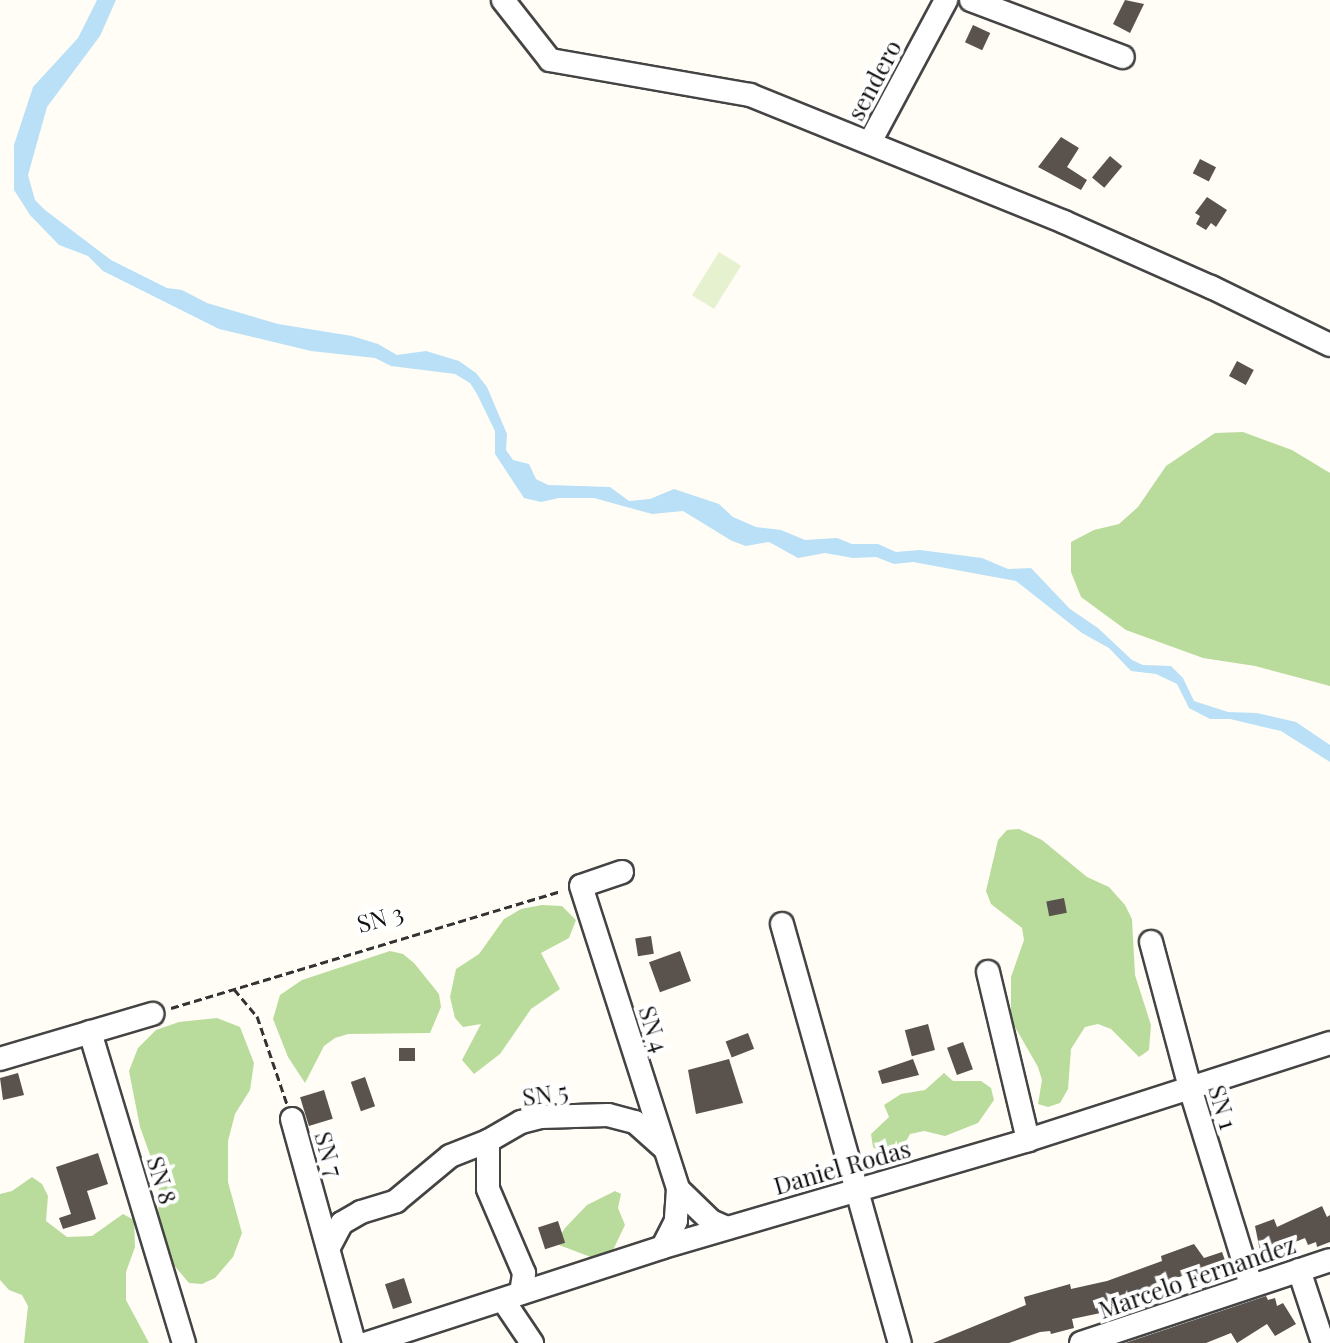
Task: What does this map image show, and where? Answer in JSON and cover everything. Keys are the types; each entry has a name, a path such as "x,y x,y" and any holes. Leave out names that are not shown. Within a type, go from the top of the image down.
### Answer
{"street":[{"path":"503,0 543,52 558,64 750,95 1079,228 1330,345"},
{"name":"sendero","path":"870,142 946,0"},
{"path":"971,0 1123,57"},
{"path":"581,886 622,872"},
{"name":"SN 4","path":"581,886 678,1189 676,1221 663,1247"},
{"path":"782,924 900,1343"},
{"name":"SN 1","path":"1151,942 1190,1088 1251,1285"},
{"path":"988,972 1028,1140"},
{"path":"0,1059 152,1014"},
{"name":"SN 8","path":"90,1032 184,1343"},
{"name":"Daniel Rodas","path":"368,1343 663,1247 1028,1140 1330,1043"},
{"name":"SN 5","path":"329,1247 342,1223 396,1201 450,1156 488,1141 521,1122 541,1117 608,1115 635,1122 666,1150"},
{"name":"SN 7","path":"292,1119 354,1343"},
{"path":"488,1141 488,1189 521,1265 512,1296 532,1343"},
{"name":"SN 4","path":"678,1189 711,1221 727,1228"},
{"name":"Marcelo Fernandez","path":"1081,1343 1330,1260"},
{"path":"1299,1270 1323,1343"}],"path":[{"name":"SN 3","path":"152,1014 581,886"},
{"name":"SN 7","path":"234,988 257,1016 292,1119"}],"green space":[{"path":"719,252 741,266 714,309 692,295"},
{"path":"1243,432 1292,450 1330,473 1330,686 1255,666 1203,658 1126,630 1081,597 1071,572 1071,542 1094,530 1119,524 1138,507 1166,466 1215,433"},
{"path":"1019,829 1042,840 1087,877 1109,887 1125,905 1132,919 1135,975 1151,1025 1149,1050 1139,1057 1111,1029 1098,1024 1085,1027 1071,1049 1068,1089 1060,1103 1048,1107 1038,1104 1042,1080 1038,1067 1011,1020 1011,977 1024,940 1022,928 991,904 986,891 998,840 1007,830"},
{"path":"542,905 562,906 576,920 569,938 541,953 560,989 531,1009 500,1054 474,1074 462,1060 481,1024 463,1027 455,1018 450,997 456,969 479,954 504,919 521,909"},
{"path":"390,951 403,954 414,963 439,994 441,1007 430,1033 348,1034 335,1038 324,1046 305,1083 288,1057 273,1019 280,995 302,980"},
{"path":"217,1018 240,1027 254,1063 250,1090 235,1114 228,1141 228,1182 242,1233 233,1257 215,1278 202,1284 189,1283 168,1258 158,1220 159,1180 140,1127 129,1071 138,1048 156,1030 179,1022"},
{"path":"944,1073 953,1081 981,1081 991,1088 994,1100 978,1123 945,1136 924,1131 910,1134 897,1158 892,1150 879,1152 873,1147 871,1134 889,1117 884,1105 901,1094 925,1090"},
{"path":"32,1177 42,1184 48,1196 46,1221 67,1237 92,1236 123,1214 134,1220 135,1247 126,1272 126,1300 149,1343 24,1343 28,1306 22,1295 9,1290 0,1280 0,1194 12,1191"},
{"path":"615,1191 621,1194 618,1208 625,1225 613,1250 596,1259 559,1245 558,1239 565,1228 587,1205"}],"water":[{"path":"97,0 116,0 100,36 47,107 28,175 35,200 111,260 167,288 182,290 207,303 278,324 352,336 378,344 397,355 426,351 459,361 476,373 487,387 507,434 506,450 513,460 529,464 536,479 548,485 610,487 629,501 650,499 674,489 719,504 733,517 756,527 781,530 805,540 837,538 852,544 878,544 896,552 920,550 982,558 1008,569 1031,568 1070,609 1098,628 1132,660 1143,665 1171,666 1183,678 1194,701 1228,712 1257,713 1296,722 1330,745 1330,762 1281,731 1230,719 1210,719 1189,708 1177,684 1156,674 1131,671 1109,648 1082,633 1016,581 913,562 894,564 876,557 853,558 825,553 798,558 769,542 746,546 732,541 683,511 652,514 594,498 559,498 541,502 524,498 495,454 495,431 477,394 470,383 455,374 391,366 375,358 311,351 219,329 103,271 88,256 59,245 30,215 14,190 14,145 33,87 78,38"}],"building":[{"path":"1125,0 1144,4 1130,33 1113,24"},
{"path":"973,25 990,33 982,50 965,42"},
{"path":"1061,137 1079,148 1067,167 1087,180 1081,190 1038,167"},
{"path":"1110,156 1122,166 1104,188 1092,177"},
{"path":"1200,159 1216,167 1209,181 1193,173"},
{"path":"1207,197 1227,210 1216,227 1211,223 1206,230 1196,224 1200,216 1195,213"},
{"path":"1237,361 1254,370 1246,385 1229,376"},
{"path":"1064,898 1067,913 1049,916 1046,901"},
{"path":"651,936 654,954 638,956 635,939"},
{"path":"680,951 691,981 660,992 649,962"},
{"path":"928,1024 935,1050 912,1056 905,1030"},
{"path":"748,1033 754,1049 732,1057 726,1042"},
{"path":"963,1042 973,1069 957,1075 947,1048"},
{"path":"399,1048 415,1048 415,1061 399,1061"},
{"path":"729,1059 743,1103 696,1114 688,1070"},
{"path":"913,1059 919,1075 882,1084 878,1071"},
{"path":"18,1073 24,1095 3,1100 0,1078"},
{"path":"365,1077 375,1106 361,1111 351,1082"},
{"path":"324,1090 333,1119 309,1126 300,1097"},
{"path":"98,1153 108,1184 87,1191 96,1219 63,1229 59,1218 71,1214 56,1167"},
{"path":"1322,1206 1327,1217 1330,1215 1330,1242 1317,1247 1316,1242 1308,1245 1305,1238 1261,1256 1255,1226 1274,1219 1277,1227"},
{"path":"558,1221 565,1243 545,1249 538,1227"},
{"path":"1194,1244 1204,1258 1222,1252 1229,1271 1202,1281 1193,1272 1160,1284 1163,1292 1110,1311 1072,1319 1074,1328 1051,1334 1050,1331 1040,1332 1009,1343 933,1343 1026,1305 1024,1297 1070,1284 1071,1289 1107,1281 1162,1261 1161,1256"},
{"path":"404,1278 412,1303 393,1309 385,1284"},
{"path":"1266,1296 1268,1300 1275,1298 1277,1306 1283,1303 1296,1324 1275,1336 1267,1324 1237,1343 1231,1333 1206,1343 1125,1343"}]}
